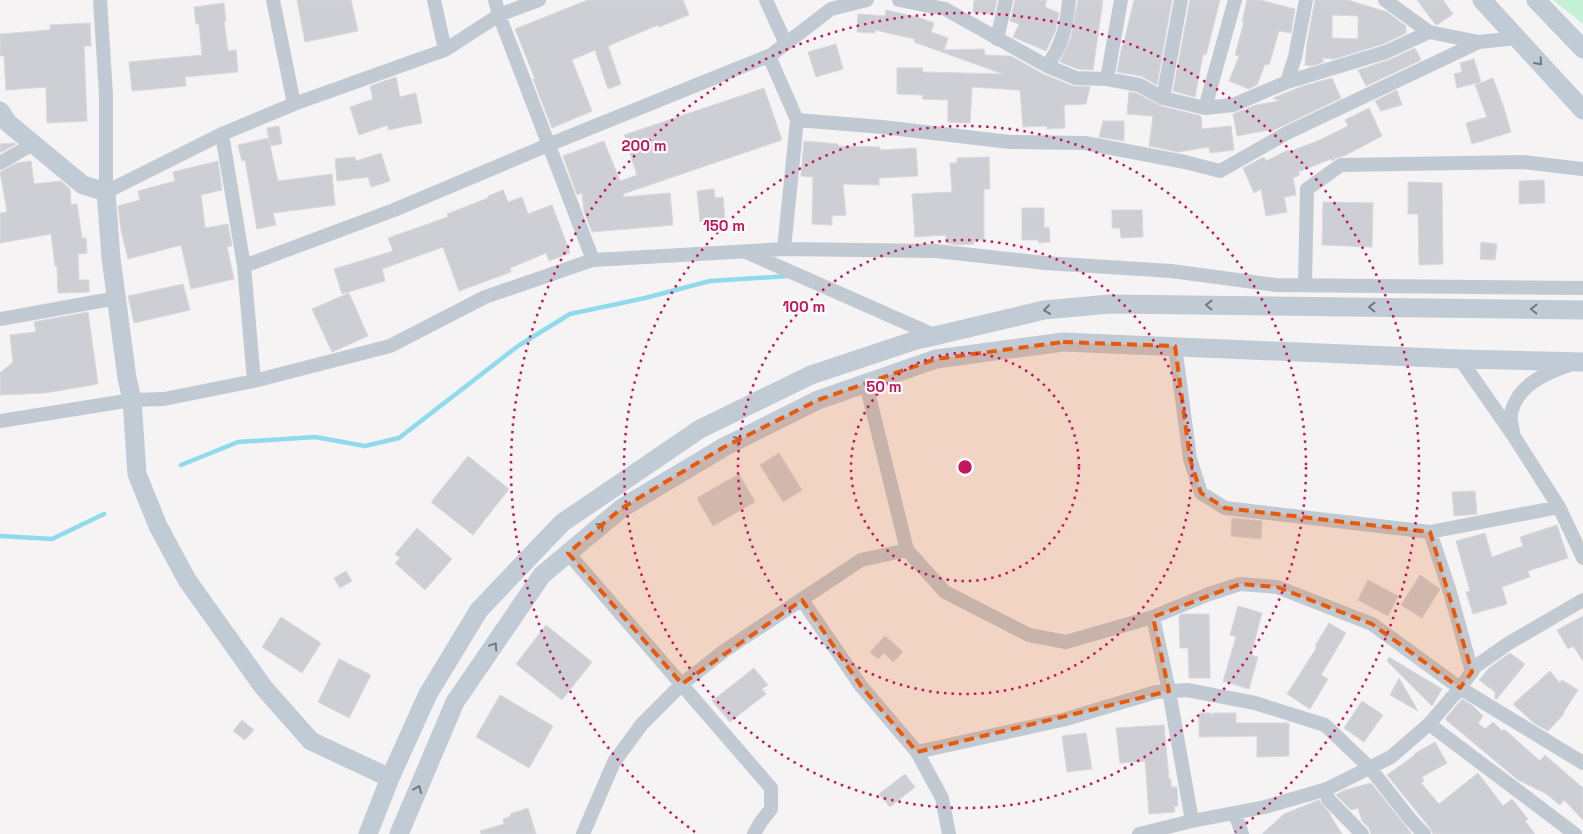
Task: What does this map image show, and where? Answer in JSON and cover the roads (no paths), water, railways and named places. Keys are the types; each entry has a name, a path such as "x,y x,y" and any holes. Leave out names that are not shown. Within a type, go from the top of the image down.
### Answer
{"main road":[{"path":"1482,0 1583,110"},
{"path":"1536,0 1583,49"},
{"path":"0,111 8,123 83,185 106,192 111,258 127,378 132,400 137,474 158,526 187,580 264,688 311,741 390,778"},
{"path":"368,834 390,778 428,694 479,610 562,523 700,429 811,375 913,341 1044,310 1110,304 1583,310"},
{"path":"399,834 455,702 542,575 622,508 724,447 818,400 936,359 1063,342 1460,359 1580,361"}],"street":[{"path":"100,0 106,95 106,192 222,134 294,104 445,50 499,15 540,0"},
{"path":"273,0 294,104"},
{"path":"434,0 445,50"},
{"path":"495,0 548,145 594,260"},
{"path":"766,0 786,44"},
{"path":"244,266 394,210 548,145 769,56 831,9 868,0"},
{"path":"899,0 946,4 997,38 1047,66 1076,78 1107,79 1139,85 1163,98 1205,108 1233,105 1287,82 1386,52 1428,32"},
{"path":"997,38 1006,0"},
{"path":"1047,66 1057,53 1067,23 1069,0"},
{"path":"1107,79 1121,0"},
{"path":"1163,98 1181,0"},
{"path":"1205,108 1235,0"},
{"path":"1287,82 1295,57 1306,0"},
{"path":"1386,0 1428,32 1479,42 1517,38"},
{"path":"797,120 882,127 1010,142 1085,142 1220,171 1287,133 1479,42"},
{"path":"769,56 797,120 784,249"},
{"path":"222,134 244,266 254,381"},
{"path":"0,163 33,144"},
{"path":"1305,285 1307,189 1341,165 1523,162 1583,169"},
{"path":"0,421 132,400 164,399 254,381 390,346 485,297 594,260 784,249 936,251 1044,263 1171,271 1276,284 1583,288"},
{"path":"743,251 936,336"},
{"path":"0,319 117,298"},
{"path":"1175,346 1190,459 1201,494 1225,508 1430,532 1559,508"},
{"path":"1460,359 1513,436 1559,508 1583,558"},
{"path":"1513,436 1511,414 1518,397 1532,382 1552,371 1580,361"},
{"path":"866,384 906,550 945,592 1029,635 1066,642 1153,617 1209,594 1240,584 1277,588 1372,624 1460,688 1583,763"},
{"path":"1430,532 1450,592 1472,672"},
{"path":"583,834 614,762 642,724 682,684 724,651 861,560 906,550"},
{"path":"568,554 771,788 771,809 754,834"},
{"path":"802,600 862,686 917,752 942,798 949,834"},
{"path":"1139,834 1192,821 1264,807 1327,789 1391,757 1429,724 1476,666 1509,643 1583,600"},
{"path":"1153,617 1170,691 1192,821"},
{"path":"917,752 1066,719 1156,692 1187,690 1255,703 1325,725 1370,768 1424,834"},
{"path":"1429,724 1575,834"},
{"path":"1327,789 1328,799 1362,834"},
{"path":"1235,813 1242,834"}],"waterway":[{"path":"181,465 238,442 315,437 365,446 399,438 518,346 570,314 645,298 710,281 789,276"},
{"path":"0,536 52,539 104,514"}]}
